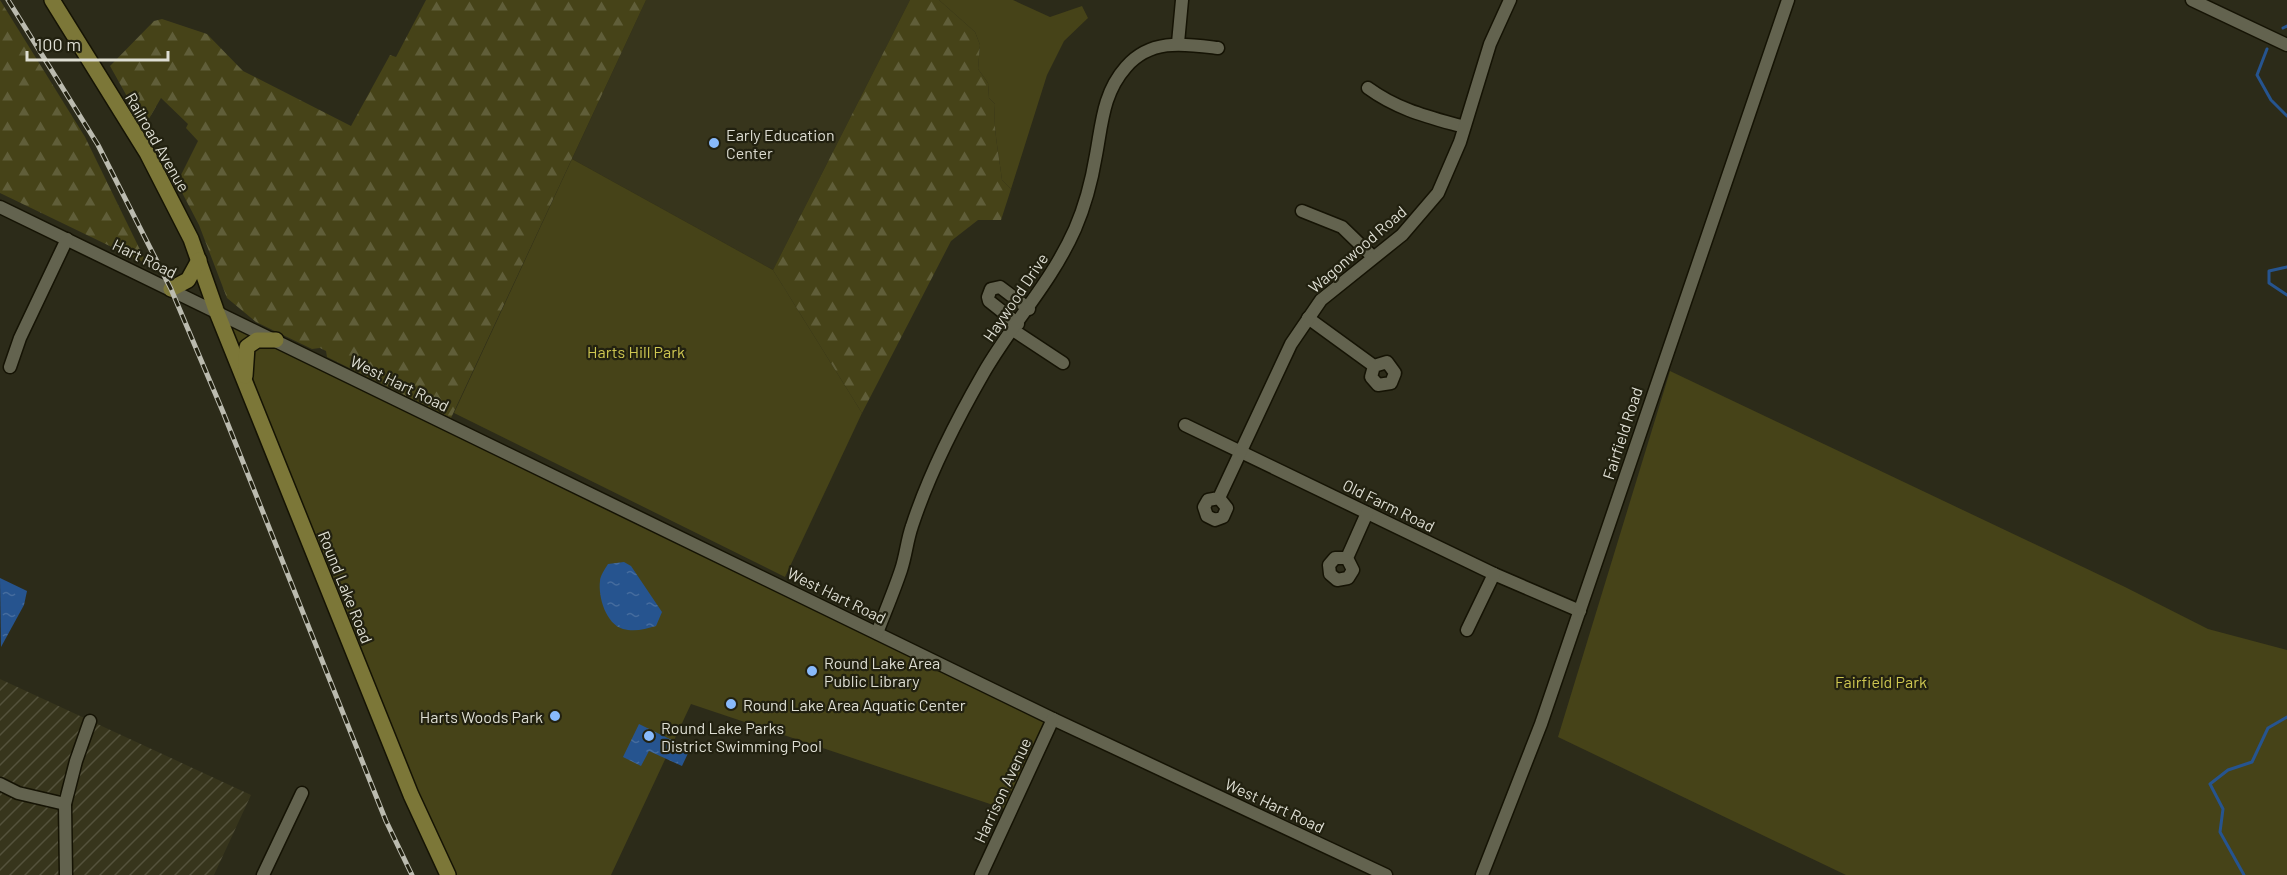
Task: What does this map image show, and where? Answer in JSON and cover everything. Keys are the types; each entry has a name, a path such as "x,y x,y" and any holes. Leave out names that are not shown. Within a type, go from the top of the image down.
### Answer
{"main road":[{"name":"Railroad Avenue","path":"52,0 147,153 199,260 216,310"},
{"path":"171,289 188,280 199,260"},
{"name":"Round Lake Road","path":"216,310 411,795 448,875"},
{"path":"245,382 247,347 257,340 276,340"}],"street":[{"path":"1178,43 1182,0"},
{"name":"Wagonwood Road","path":"1219,498 1292,344 1308,318 1321,300 1402,235 1429,206 1450,169 1490,44 1510,0"},
{"name":"Fairfield Road","path":"1482,875 1541,724 1788,0"},
{"path":"2192,0 2287,45"},
{"name":"Haywood Drive","path":"877,633 901,568 912,526 933,476 984,372 1046,285 1076,227 1096,156 1104,104 1114,82 1127,65 1144,52 1160,45 1178,43 1218,48"},
{"path":"1368,88 1388,103 1405,110 1464,127"},
{"name":"Hart Road","path":"0,207 276,340"},
{"path":"1302,211 1342,227 1373,257"},
{"path":"10,366 24,330 67,239"},
{"path":"1029,309 1000,286 991,289 989,302 1038,349 1063,363"},
{"path":"1308,318 1374,366"},
{"name":"West Hart Road","path":"276,340 1053,719 1386,875"},
{"name":"Old Farm Road","path":"1185,424 1494,574 1580,611"},
{"path":"1347,558 1367,513"},
{"path":"1467,630 1494,574"},
{"name":"Harrison Avenue","path":"981,875 1053,719"},
{"path":"66,875 65,804 76,761 90,721"},
{"path":"0,784 18,793 65,804"},
{"path":"263,875 302,793"}],"shaded area":[{"path":"646,0 910,0 773,270 572,159"},
{"path":"0,679 251,795 214,875 0,875"}],"green space":[{"path":"0,0 85,137 147,264 0,193"},
{"path":"426,0 646,0 451,418 327,357 326,351 320,348 312,349 256,322 227,298 199,225 177,183 198,141 186,128 188,124 161,98 147,122 138,116 110,66 154,21 162,19 207,34 243,71 351,126 390,55 396,57"},
{"path":"910,0 939,0 975,32 980,45 978,69 988,83 989,98 995,104 1002,180 1011,189 1001,220 978,220 951,241 862,413 773,270"},
{"path":"939,0 1013,0 1050,17 1082,6 1088,18 1064,41 1047,75 1011,189 1002,180 995,104 989,98 988,83 978,69 980,45 975,32"},
{"name":"Harts Hill Park","path":"572,159 773,270 862,413 785,577 454,413"},
{"name":"Harts Woods Park","path":"216,310 1053,719 1011,811 691,704 611,875 452,875"},
{"name":"Fairfield Park","path":"1670,371 2125,587 2208,629 2287,650 2287,875 1846,875 1558,737"}],"water":[{"path":"624,562 631,566 662,612 656,626 636,630 623,629 612,622 604,609 600,595 601,577 608,564"},
{"path":"0,578 27,591 24,605 1,647"},
{"name":"Round Lake Parks District Swimming Pool","path":"639,724 690,749 682,766 649,751 641,766 623,757"}],"waterway":[{"path":"2283,28 2287,26"},
{"path":"2267,49 2257,75 2271,100 2287,116"},
{"path":"2287,267 2269,271 2269,283 2287,295"},
{"path":"2244,875 2220,832 2223,809 2210,784 2228,770 2252,762 2268,728 2287,717"}],"railway":[{"path":"8,0 98,145 171,289 223,412 386,821 412,875"}],"place":[{"name":"Early Education Center","path":"714,143"},
{"name":"Round Lake Area Public Library","path":"812,671"},
{"name":"Round Lake Area Aquatic Center","path":"731,704"},
{"name":"Harts Woods Park","path":"555,716"},
{"name":"Round Lake Parks District Swimming Pool","path":"649,736"}]}
